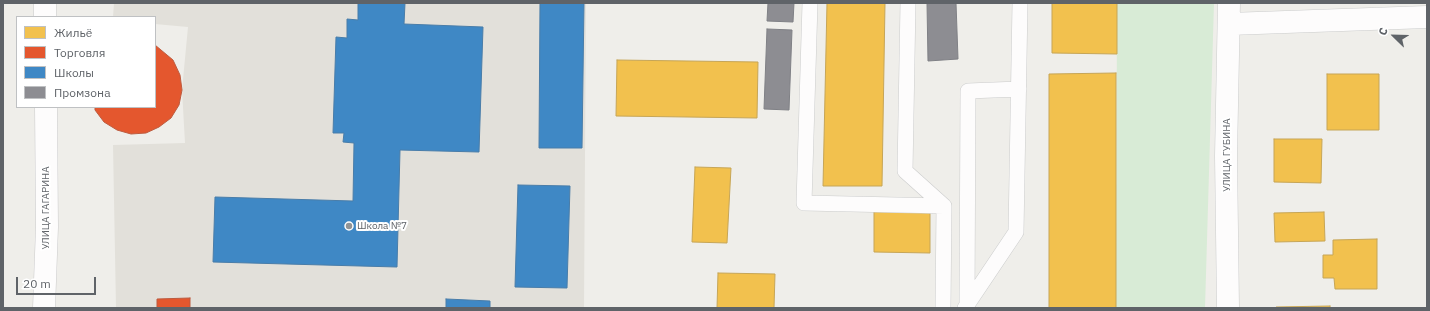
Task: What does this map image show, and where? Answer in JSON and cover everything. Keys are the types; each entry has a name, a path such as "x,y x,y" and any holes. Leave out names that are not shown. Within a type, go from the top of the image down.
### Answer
{"street":[{"path":"45,3 45,16"},
{"path":"1229,13 1427,17"},
{"name":"УЛИЦА ГУБИНА","path":"1228,308 1226,156 1229,13"},
{"name":"УЛИЦА ГАГАРИНА","path":"44,308 47,227 46,108"}],"lane":[{"path":"810,3 804,203 944,206"},
{"path":"908,3 905,171 944,206 943,308"},
{"path":"966,307 1016,232 1020,3"},
{"path":"966,307 968,91 1019,89"}],"shaded area":[{"name":"Школа №7","path":"114,3 586,3 584,308 116,308 113,145 185,143 182,90 188,27 156,24 156,16 113,16"}],"green space":[{"path":"1117,3 1214,3 1205,308 1116,308"}],"building: Жильё":[{"path":"827,3 885,3 882,186 823,186"},
{"path":"1052,3 1117,3 1117,54 1052,53"},
{"path":"617,60 758,62 757,118 616,116"},
{"path":"1116,73 1116,308 1049,308 1049,74"},
{"path":"1327,74 1379,74 1379,130 1327,130"},
{"path":"1274,139 1322,139 1321,183 1274,182"},
{"path":"695,167 731,168 727,243 692,242"},
{"path":"874,210 930,211 930,253 874,252"},
{"path":"1324,212 1325,241 1275,242 1274,213"},
{"path":"1377,239 1377,289 1335,289 1334,278 1323,278 1323,255 1333,255 1333,240"},
{"path":"718,273 775,274 774,308 717,308"},
{"path":"1330,306 1330,308 1276,308 1276,307"}],"building: Торговля":[{"path":"156,46 173,60 180,75 182,90 179,105 171,118 159,127 146,133 131,134 117,130 104,122 95,108 156,108"},
{"path":"190,298 190,308 157,308 157,299"}],"building: Школы":[{"path":"358,3 405,3 404,24 483,27 479,152 400,150 397,267 213,262 215,197 353,201 354,143 343,142 344,133 333,133 336,37 347,38 347,19 358,20"},
{"path":"540,3 584,3 582,148 539,148"},
{"path":"518,185 570,186 567,288 515,287"},
{"path":"446,299 490,301 490,308 446,308"}],"building: Промзона":[{"path":"768,3 794,3 793,22 767,21"},
{"path":"927,3 956,3 958,59 928,61"},
{"path":"767,29 792,30 789,110 764,109"}],"place":[{"name":"Школа №7","path":"349,226"}]}
